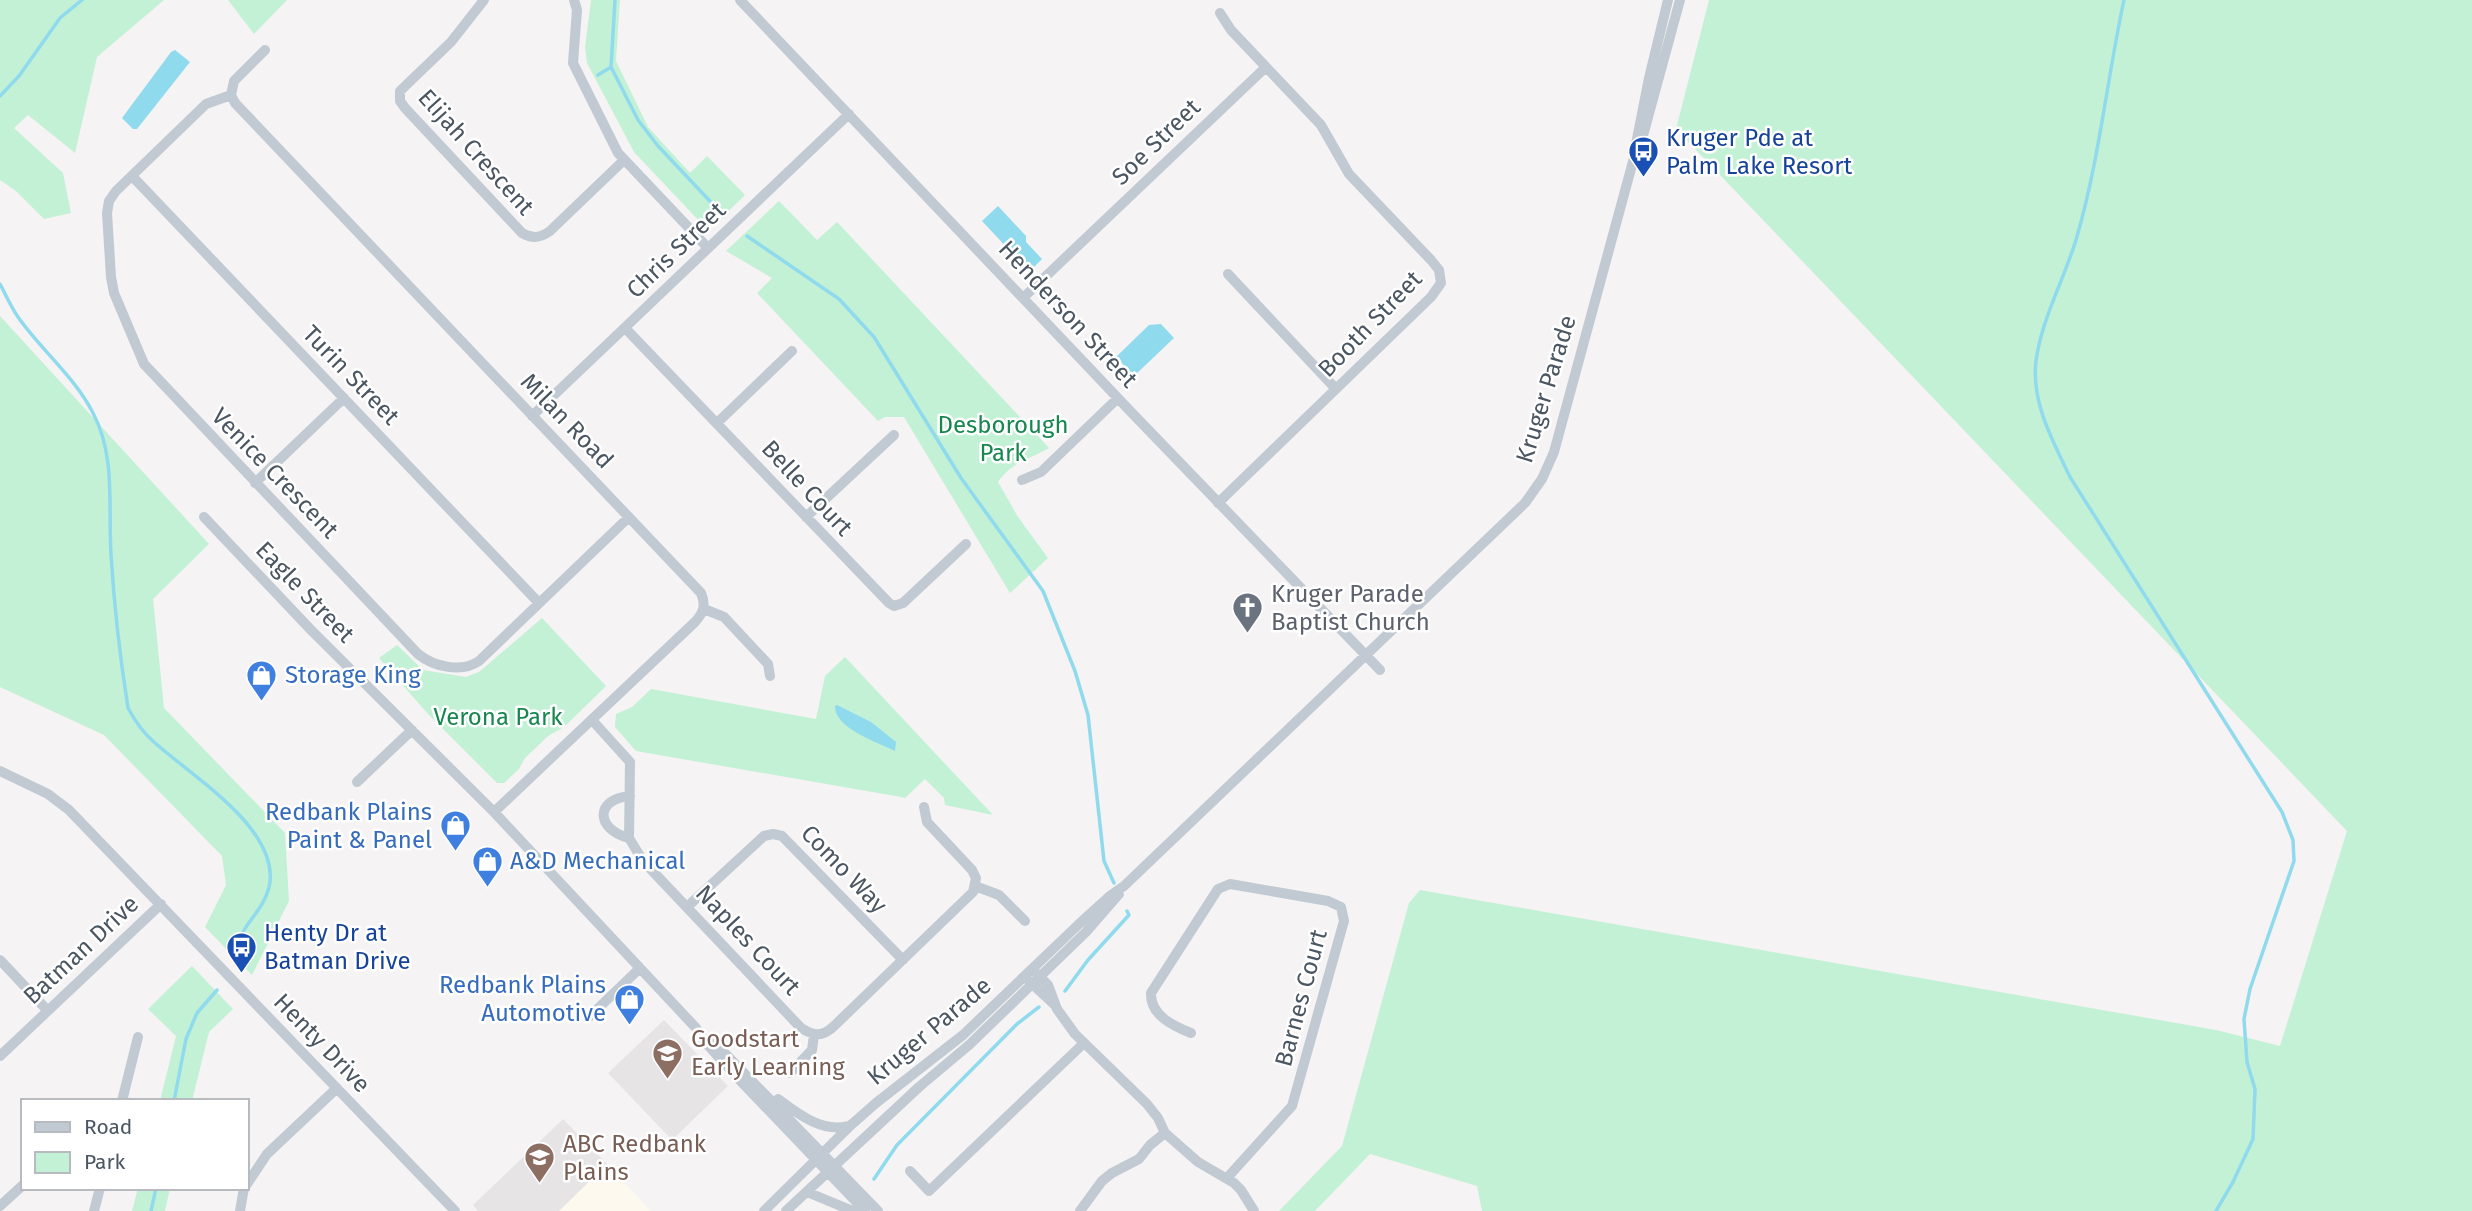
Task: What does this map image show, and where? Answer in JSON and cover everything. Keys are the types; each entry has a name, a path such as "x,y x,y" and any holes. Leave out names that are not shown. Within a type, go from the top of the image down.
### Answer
{"street":[{"name":"Elijah Crescent","path":"484,0 451,42 400,91 400,101 405,108 528,237 542,236 550,232 624,161"},
{"path":"574,0 577,10 572,56 575,70 624,161 708,248"},
{"name":"Henderson Street","path":"740,0 1380,670"},
{"name":"Kruger Parade","path":"1635,154 1637,128 1668,0"},
{"name":"Kruger Parade","path":"786,1211 1032,976 1111,895 1124,886 1525,503 1547,470 1554,452 1680,0"},
{"path":"1220,13 1231,30 1266,67"},
{"path":"231,95 234,81 265,50"},
{"name":"Soe Street","path":"1024,297 1266,67"},
{"name":"Booth Street","path":"1218,503 1431,297 1441,283 1441,277 1431,260 1349,174 1315,117 1266,67"},
{"name":"Venice Crescent","path":"231,95 206,104 112,195 107,206 114,293 144,364 150,371 418,654 431,663 458,668 472,666 629,517"},
{"name":"Milan Road","path":"231,95 238,107 701,593 704,609"},
{"name":"Chris Street","path":"532,416 849,114"},
{"name":"Turin Street","path":"132,176 539,603"},
{"path":"1228,274 1336,389"},
{"name":"Belle Court","path":"625,328 883,598 894,606 909,598 966,544"},
{"path":"717,423 792,351"},
{"path":"255,482 344,398"},
{"path":"1022,480 1041,472 1118,398"},
{"path":"806,517 894,435"},
{"name":"Eagle Street","path":"204,517 311,630 494,812 696,1028 733,1073 820,1157"},
{"path":"494,812 695,622 704,609 724,617 768,664 770,676"},
{"path":"592,720 630,762 628,838"},
{"path":"357,782 412,730"},
{"name":"Henty Drive","path":"0,771 48,794 69,810 455,1211"},
{"name":"Naples Court","path":"630,796 612,801 603,813 610,830 628,838 643,861 801,1028 814,1035"},
{"path":"790,1073 812,1050 814,1035 821,1035 833,1027 967,899 975,886 972,870 927,821 924,807"},
{"name":"Como Way","path":"687,907 764,836 782,836 903,960"},
{"name":"Barnes Court","path":"1191,1033 1175,1027 1159,1014 1152,1006 1150,993 1218,889 1230,884 1328,901 1341,907 1344,921 1292,1106 1227,1178"},
{"path":"975,886 999,895 1025,921"},
{"name":"Batman Drive","path":"0,1056 161,904"},
{"path":"0,960 47,1010"},
{"path":"589,1017 640,968"},
{"path":"1032,976 1048,985 1065,1023 1083,1044 1147,1104 1165,1133 1198,1162 1227,1178 1241,1190 1254,1211"},
{"name":"Kruger Parade","path":"764,1211 851,1125 964,1035 1032,976"},
{"name":"Eagle Street","path":"696,1028 709,1037 756,1083 865,1211"},
{"path":"122,1099 138,1037"},
{"path":"910,1171 929,1191 1083,1044"},
{"path":"756,1083 795,1112 823,1126 836,1129 851,1125"},
{"path":"248,1182 267,1154 337,1088"},
{"path":"1080,1211 1102,1181 1139,1159 1150,1145 1165,1133"},
{"name":"Eagle Street","path":"831,1169 878,1211"},
{"path":"0,1206 21,1187"},
{"path":"94,1211 99,1190"},
{"path":"240,1211 244,1190"},
{"path":"807,1192 853,1211"}],"shaded area":[{"name":"Goodstart Early Learning","path":"664,1020 728,1086 672,1140 608,1073"},
{"name":"ABC Redbank Plains","path":"563,1119 607,1164 559,1211 478,1211 473,1205"},
{"path":"607,1164 651,1211 558,1211"}],"green space":[{"path":"0,0 164,0 97,57 75,153 28,115 14,128 63,173 71,213 44,219 16,191 0,180"},
{"path":"228,0 287,0 254,34"},
{"path":"591,0 620,0 616,61 648,127 690,173 707,156 745,195 714,225 708,227 702,224 634,152 587,63 585,47"},
{"path":"1709,0 2472,0 2472,1211 1482,1211 1477,1186 1370,1154 1315,1211 1279,1211 1342,1146 1409,903 1420,890 2216,1030 2280,1046 2347,831 1676,129"},
{"name":"Desborough Park","path":"779,201 817,240 837,222 1049,448 1015,466 998,482 1018,517 1048,558 1010,593 904,417 885,417 878,421 757,293 772,278 726,251"},
{"path":"0,316 209,544 153,599 164,708 285,833 289,901 252,975 205,927 226,885 222,856 104,735 0,687"},
{"name":"Verona Park","path":"542,618 606,686 564,727 548,736 504,783 497,783 428,714 379,658 397,645 423,670 466,677 479,672"},
{"path":"845,657 993,815 945,805 944,798 925,779 905,798 636,751 615,727 616,714 632,707 651,689 816,719 825,676"},
{"path":"192,966 233,1009 209,1032 192,1099 160,1099 176,1036 148,1009"},
{"path":"137,1190 170,1190 165,1211 132,1211"}],"water":[{"path":"175,50 190,62 137,129 133,129 122,118"},
{"path":"998,206 1026,236 1026,242 1042,259 1032,269 1027,269 982,221"},
{"path":"1161,324 1174,338 1134,376 1116,357 1149,325"},
{"path":"837,705 871,722 896,742 895,751 849,728 837,714"}],"waterway":[{"path":"0,96 19,76 60,18 82,0"},
{"path":"615,0 611,67 638,120 658,146 724,216"},
{"path":"2124,0 2084,211 2043,331 2035,377 2040,407 2070,477 2282,812 2293,840 2294,861 2250,989 2244,1019 2247,1062 2255,1089 2253,1139 2216,1211"},
{"path":"598,75 611,67"},
{"path":"747,236 839,299 874,337 961,478 1043,591 1075,671 1088,715 1104,861 1114,883"},
{"path":"0,284 18,317 85,400 100,429 110,482 114,593 128,708 150,738 228,803 259,841 268,861 270,882 267,894 232,951"},
{"path":"1065,991 1088,960 1129,915 1127,911"},
{"path":"174,1099 186,1039 197,1013 217,990"},
{"path":"874,1179 897,1145 1017,1024 1039,1007"},
{"path":"151,1211 156,1190"}],"place":[{"name":"Kruger Pde at Palm Lake Resort","path":"1643,179"},
{"name":"Kruger Parade Baptist Church","path":"1248,635"},
{"name":"Storage King","path":"262,702"},
{"name":"Redbank Plains Paint & Panel","path":"455,853"},
{"name":"A&D Mechanical","path":"487,888"},
{"name":"Henty Dr at Batman Drive","path":"241,974"},
{"name":"Redbank Plains Automotive","path":"629,1026"},
{"name":"Goodstart Early Learning","path":"668,1080"},
{"name":"ABC Redbank Plains","path":"540,1185"}]}
